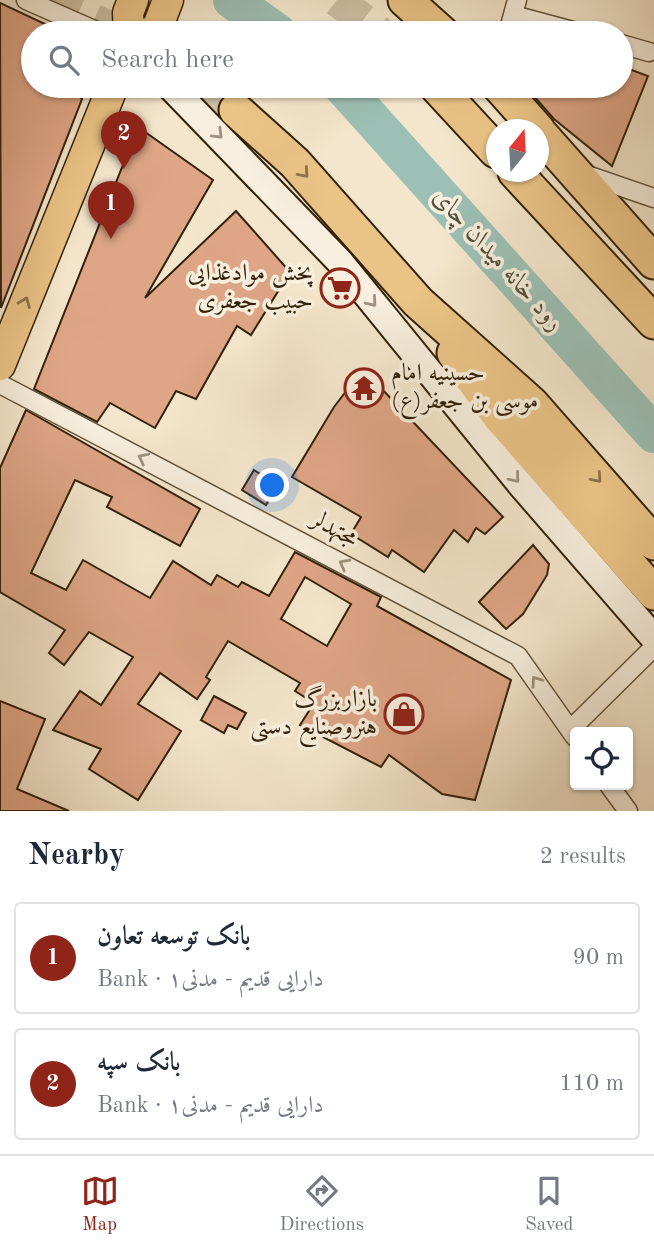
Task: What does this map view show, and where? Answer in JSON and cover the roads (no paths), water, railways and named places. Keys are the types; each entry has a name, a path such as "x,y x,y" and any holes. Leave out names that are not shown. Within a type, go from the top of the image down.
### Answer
{"highway":[{"path":"404,0 428,21"},
{"path":"447,98 486,140"},
{"path":"510,98 528,119"},
{"path":"236,110 295,163 418,302 499,417 654,593"},
{"path":"549,143 654,262"},
{"path":"524,182 654,322"},
{"path":"418,302 531,403 654,543"}],"main road":[{"path":"140,21 168,0"},
{"path":"0,365 108,98"},
{"path":"182,98 340,262 522,486 654,638"}],"street":[{"path":"26,0 74,21"},
{"path":"515,8 549,21"},
{"path":"633,47 649,52"},
{"path":"574,171 654,198"},
{"name":"مجتهدلر","path":"0,384 518,656 570,729"},
{"path":"579,727 654,647"},
{"path":"613,790 628,811"}],"waterway":[{"name":"رود خانه میدان چای","path":"232,0 261,21"},
{"name":"رود خانه میدان چای","path":"353,98 654,434"}],"tunnel":[{"path":"48,0 95,21"},
{"path":"337,0 364,21"},
{"path":"220,98 236,110"}],"place":[{"name":"بانک سپه","path":"124,169"},
{"name":"بانک توسعه تعاون","path":"111,239"},
{"name":"پخش موادغذایی حبیب جعفری","path":"340,288"},
{"name":"حسینیه امام موسی بن جعفر(ع)","path":"364,388"},
{"name":"بازاربزرگ هنروصنایع دستی","path":"404,714"}]}
